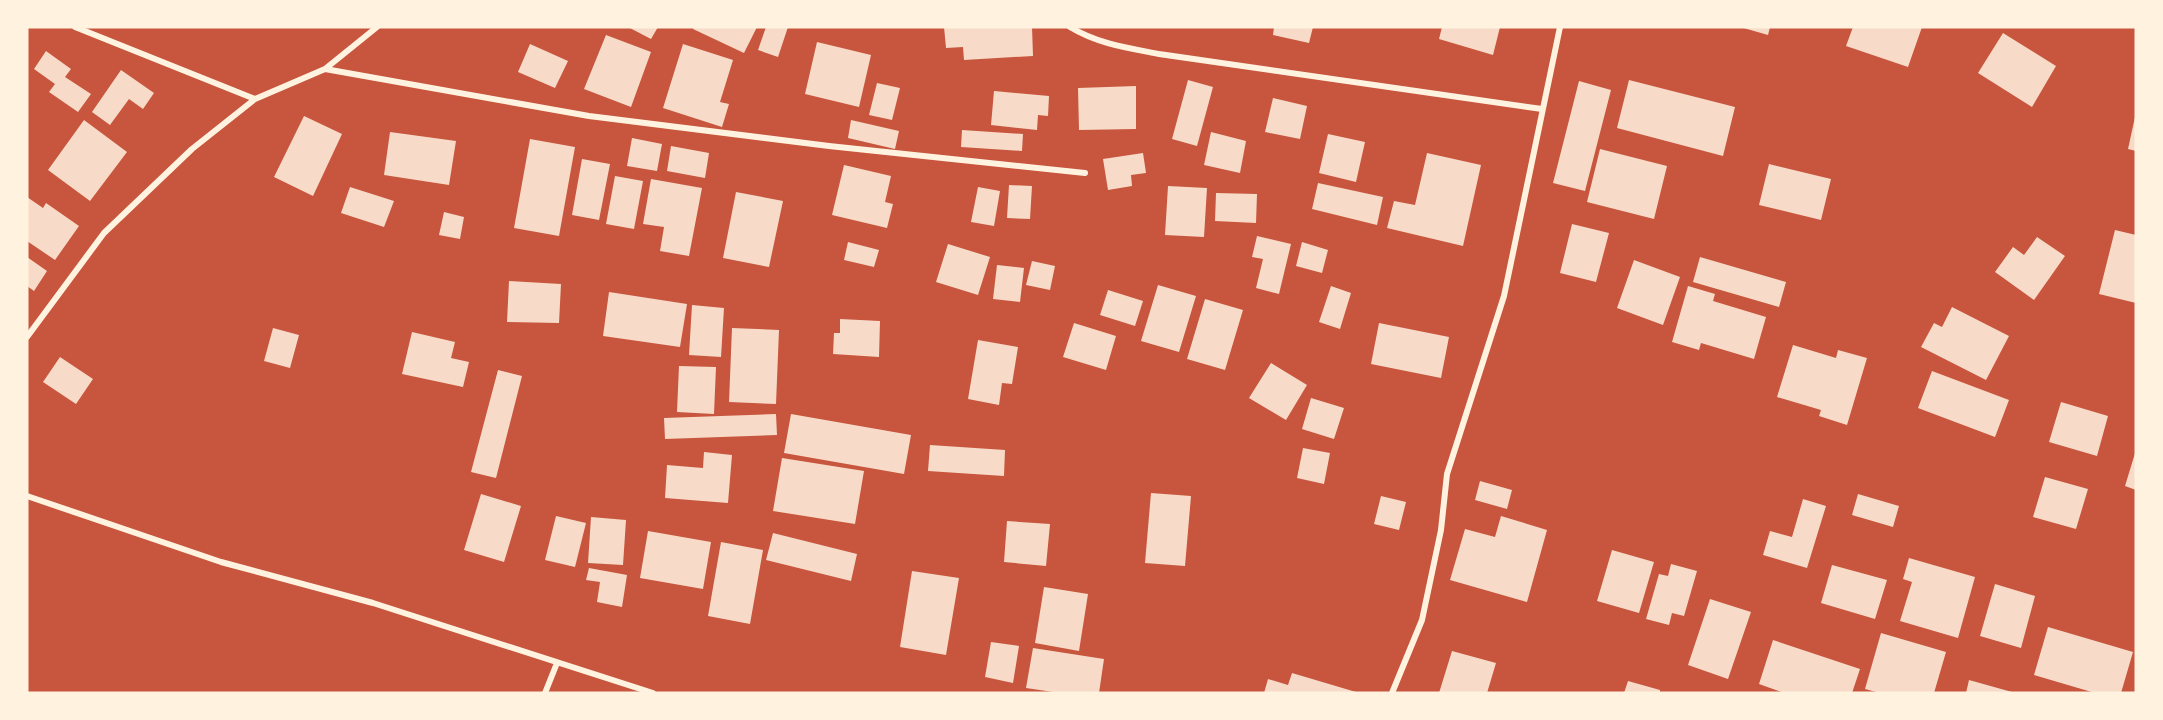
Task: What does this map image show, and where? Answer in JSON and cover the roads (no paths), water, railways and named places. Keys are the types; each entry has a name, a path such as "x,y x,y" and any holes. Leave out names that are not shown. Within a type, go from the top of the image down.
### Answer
{"street":[{"path":"75,27 255,99"},
{"path":"27,337 104,233 192,149 255,99 325,69 376,27"},
{"path":"1070,27 1087,37 1138,50 1542,109"},
{"path":"1392,693 1422,620 1441,530 1447,474 1504,296 1560,27"},
{"path":"325,69 589,116 829,146 1085,173"},
{"path":"27,496 221,562 374,603 653,693"},
{"path":"545,693 557,663"}]}
